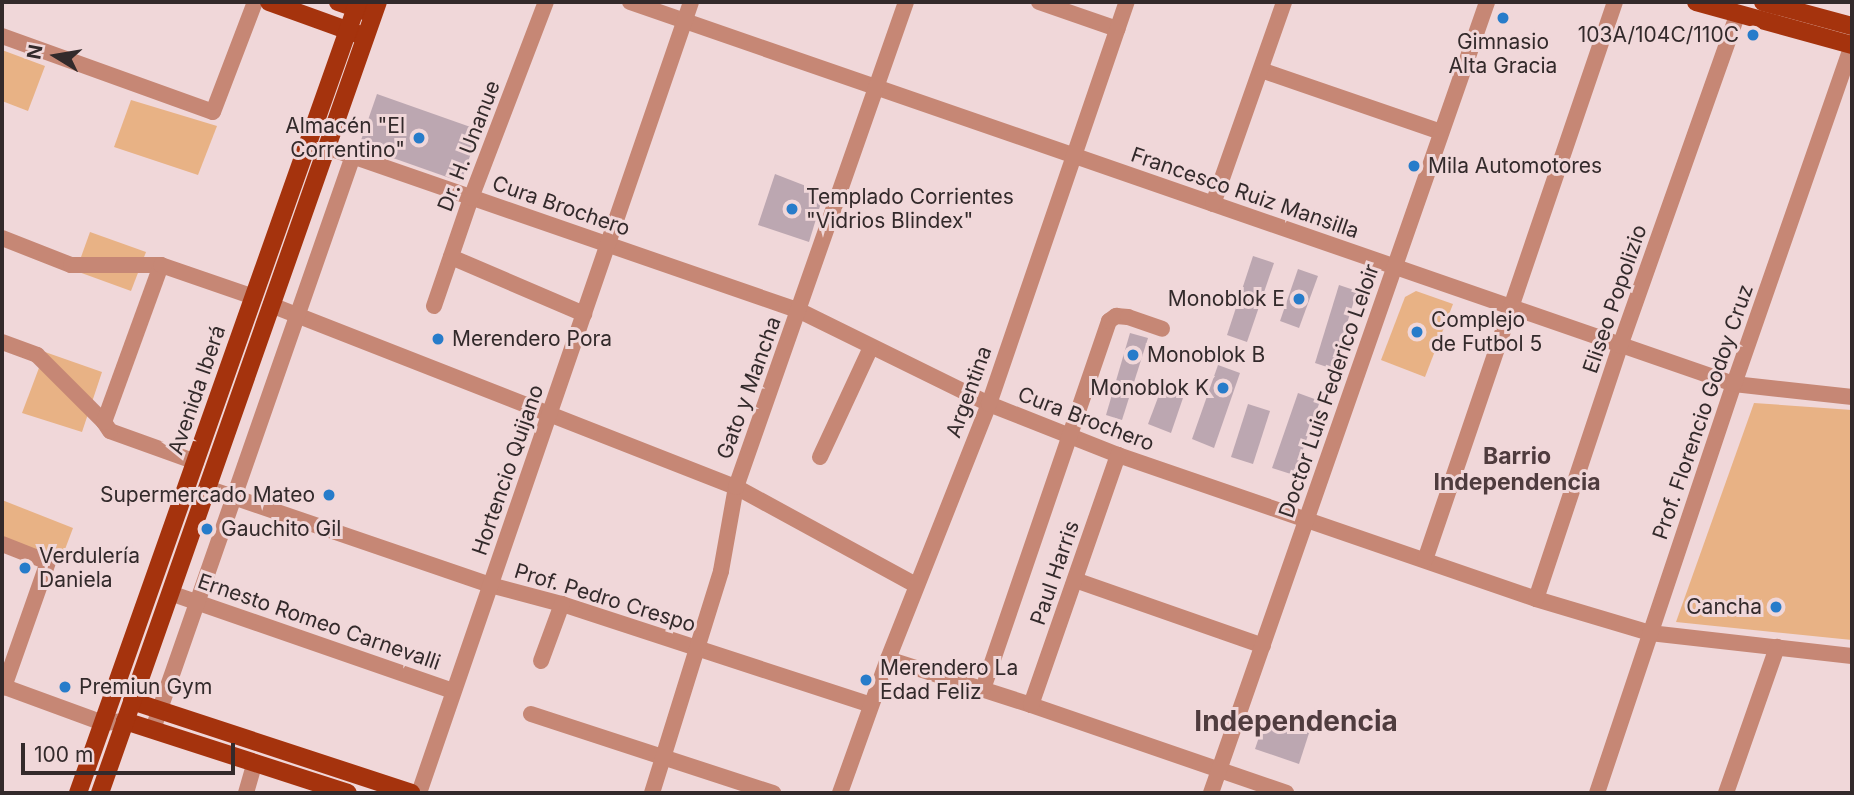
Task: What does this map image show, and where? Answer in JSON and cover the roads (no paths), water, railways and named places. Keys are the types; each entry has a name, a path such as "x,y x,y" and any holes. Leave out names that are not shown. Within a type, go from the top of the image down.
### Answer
{"main road":[{"path":"269,2 366,37"},
{"path":"338,2 376,8"},
{"path":"1696,2 1852,46"},
{"path":"1763,2 1852,26"},
{"name":"Avenida Iberá","path":"78,793 357,5"},
{"name":"Avenida Iberá","path":"100,793 376,8"},
{"path":"132,701 411,793"},
{"path":"125,721 348,793"}],"street":[{"path":"2,36 213,112 254,2"},
{"name":"Dr. H. Unanue","path":"434,306 471,198 546,2"},
{"name":"Francesco Ruiz Mansilla","path":"630,2 1734,384 1852,397"},
{"name":"Hortencio Quijano","path":"419,793 691,2"},
{"name":"Gato y Mancha","path":"652,793 721,572 736,487 800,311 906,2"},
{"path":"1039,2 1117,29"},
{"name":"Argentina","path":"840,793 916,585 989,404 1127,2"},
{"path":"1213,204 1284,2"},
{"name":"Doctor Luis Federico Leloir","path":"1211,793 1486,2"},
{"path":"1425,560 1615,2"},
{"name":"Eliseo Popolizio","path":"1536,599 1620,346 1738,13"},
{"name":"Prof. Florencio Godoy Cruz","path":"1597,793 1734,384 1852,46"},
{"path":"1261,70 1441,132"},
{"name":"Cura Brochero","path":"326,147 800,311 989,404 1068,436 1536,599 1650,634 1852,656"},
{"path":"153,729 353,156"},
{"path":"2,238 71,265 160,265 254,297"},
{"path":"451,257 584,314"},
{"path":"104,422 160,265"},
{"path":"271,306 736,487 916,585"},
{"path":"983,689 1109,321 1116,316 1128,317 1162,329"},
{"path":"2,342 37,355 110,431 196,462"},
{"path":"820,457 871,347"},
{"name":"Paul Harris","path":"1031,705 1118,455"},
{"name":"Prof. Pedro Crespo","path":"207,488 490,585 562,604 871,705"},
{"path":"2,544 48,562 3,686 103,723 125,721"},
{"path":"1075,580 1263,646"},
{"name":"Ernesto Romeo Carnevalli","path":"170,593 453,691"},
{"path":"541,660 562,604"},
{"path":"1726,793 1777,647"},
{"path":"888,659 1286,793"},
{"path":"113,694 132,701"},
{"path":"531,714 663,755 772,793"},
{"path":"246,793 255,762"}],"place":[{"name":"Gimnasio Alta Gracia","path":"1503,18"},
{"name":"103A/104C/110C","path":"1753,35"},
{"name":"Almacén \"El Correntino\"","path":"419,138"},
{"name":"Mila Automotores","path":"1414,166"},
{"name":"Templado Corrientes \"Vidrios Blindex\"","path":"792,209"},
{"name":"Monoblok E","path":"1299,299"},
{"name":"Complejo de Futbol 5","path":"1417,332"},
{"name":"Merendero Pora","path":"438,339"},
{"name":"Monoblok B","path":"1133,355"},
{"name":"Monoblok K","path":"1223,388"},
{"name":"Supermercado Mateo","path":"329,495"},
{"name":"Gauchito Gil","path":"207,529"},
{"name":"Verdulería Daniela","path":"25,568"},
{"name":"Cancha","path":"1776,607"},
{"name":"Merendero La Edad Feliz","path":"866,680"},
{"name":"Premiun Gym","path":"65,687"}],"district":[{"name":"Barrio Independencia","path":"1517,469"},
{"name":"Independencia","path":"1296,721"}]}
